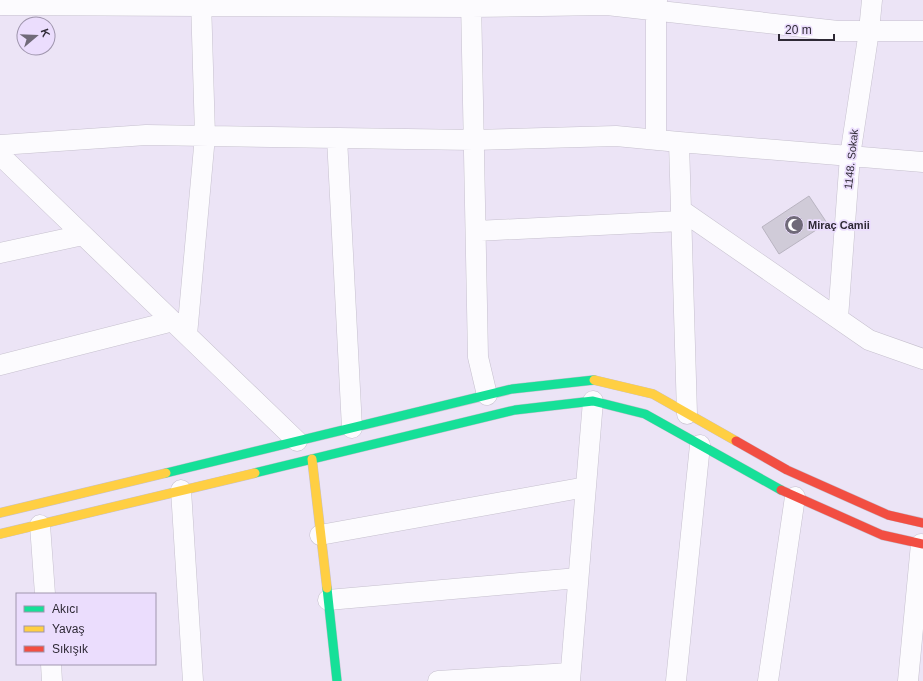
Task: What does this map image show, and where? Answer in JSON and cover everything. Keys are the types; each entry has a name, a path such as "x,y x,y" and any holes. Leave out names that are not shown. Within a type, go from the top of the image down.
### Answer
{"main road":[{"path":"0,513 512,389 594,380 653,394 787,470 888,515 923,523"},
{"path":"0,534 515,410 593,401 645,414 778,489 795,497 882,535 922,544"},
{"path":"312,459 337,681"}],"street":[{"name":"1148. Sokak","path":"838,318 850,156 869,31 872,0"},
{"path":"188,335 205,136 201,3"},
{"path":"0,5 471,3 656,5 838,31 923,31"},
{"path":"471,3 478,357 487,395"},
{"path":"656,5 656,140"},
{"path":"0,145 146,135 474,140 616,136 923,162"},
{"path":"337,138 352,428"},
{"path":"679,142 687,414"},
{"path":"0,154 82,235 297,441"},
{"path":"476,231 681,216 838,318 869,340 923,359"},
{"path":"0,253 82,235"},
{"path":"0,366 173,321"},
{"path":"438,681 570,677 593,401"},
{"path":"676,681 700,445"},
{"path":"320,535 586,486"},
{"path":"181,490 193,681"},
{"path":"768,681 795,497"},
{"path":"40,525 45,593"},
{"path":"908,681 922,544"},
{"path":"328,600 578,578"},
{"path":"51,665 52,681"}],"building":[{"name":"Miraç Camii","path":"809,196 827,223 779,254 762,227"}],"traffic: fast":[{"path":"166,473 512,389 594,380"},
{"path":"255,473 515,410 593,401 645,414 781,490"},
{"path":"327,588 337,681"}],"traffic: slow":[{"path":"594,380 653,394 736,441"},
{"path":"312,459 327,588"},
{"path":"0,513 166,473"},
{"path":"0,534 255,473"}],"traffic: jam":[{"path":"736,441 787,470 888,515 923,523"},
{"path":"781,490 882,535 923,544"}],"place":[{"name":"Miraç Camii","path":"794,225"}]}
